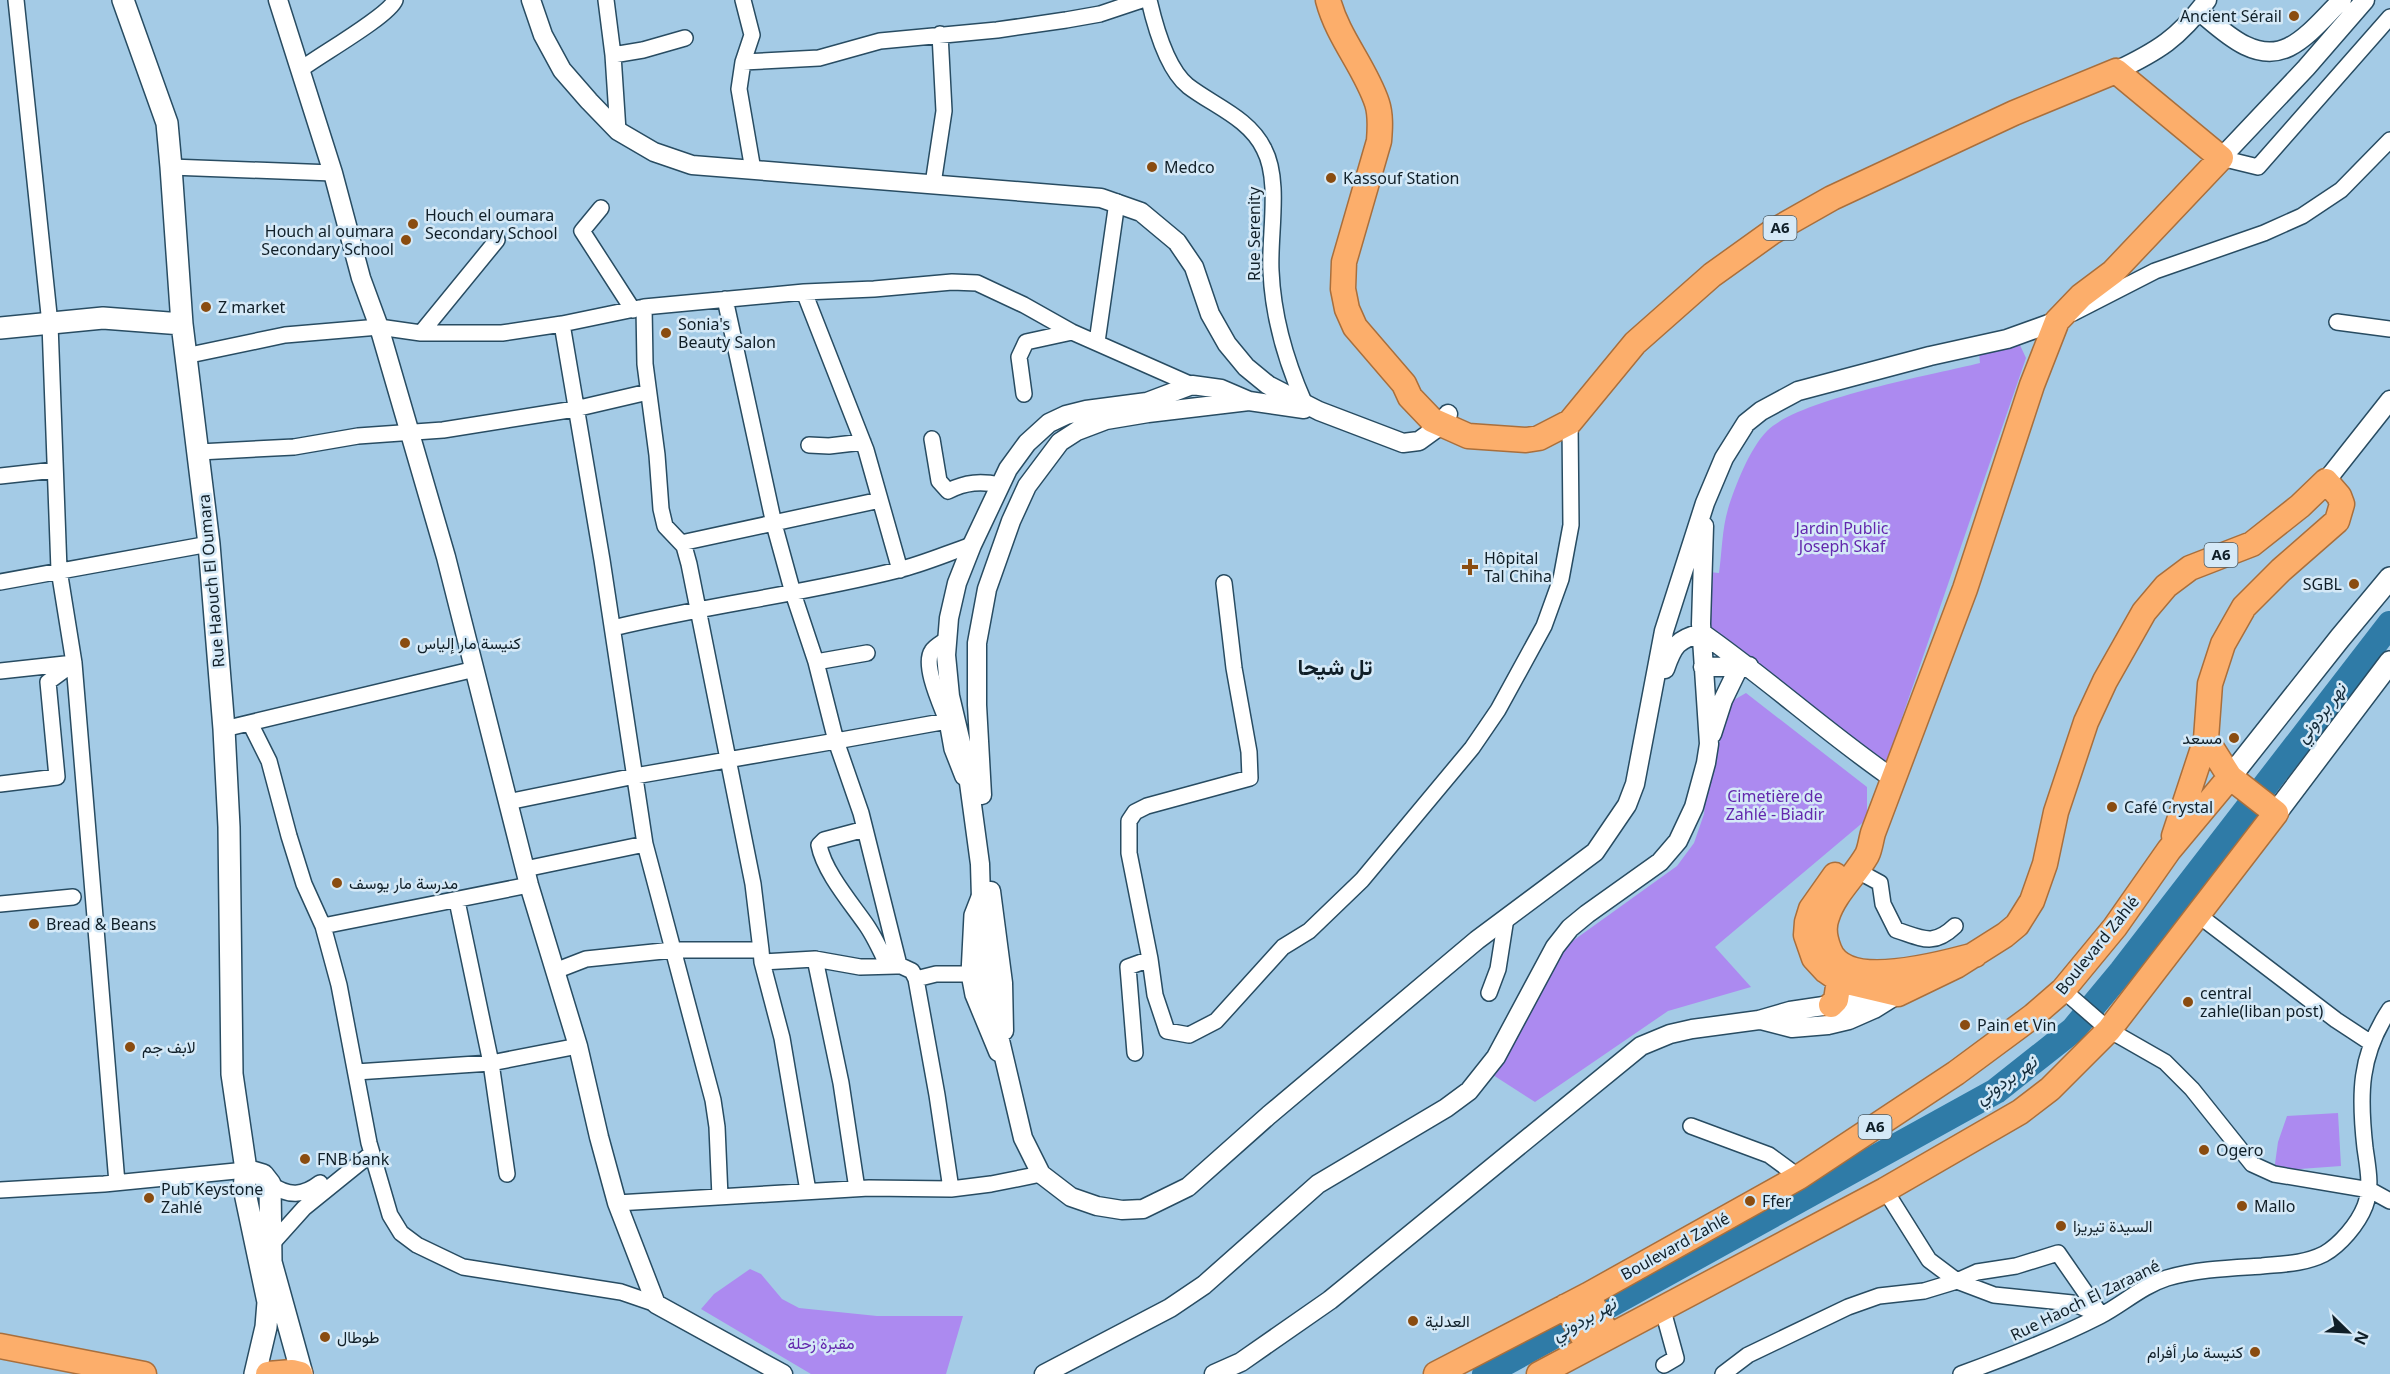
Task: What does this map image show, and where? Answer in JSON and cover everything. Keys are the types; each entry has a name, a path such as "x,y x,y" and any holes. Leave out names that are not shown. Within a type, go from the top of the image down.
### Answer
{"highway":[{"name":"A6","path":"1328,0 1344,42 1363,73 1377,104 1380,125 1379,141 1344,262 1343,289 1347,309 1354,327 1404,384 1439,416 1473,426 1492,439 1539,438 1570,422 1635,343 1712,275 1772,232 1832,198 2004,118 2116,71"},
{"path":"2116,71 2221,158"},
{"name":"A6","path":"1887,982 1841,963 1831,954 1825,938 1826,918 1868,853 1873,833 1895,780 1965,589 2032,385 2057,321 2081,296 2113,272 2221,158"},
{"name":"A6","path":"1873,833 1845,861 1824,888 1811,909 1807,922 1806,934 1814,958 1826,971 1839,980 1887,982 1975,955 2017,925 2032,901 2045,864 2059,803 2086,722 2105,681 2144,612 2166,586 2190,568 2257,540 2300,506 2326,481 2339,496 2342,504 2337,521 2272,578 2244,607 2223,644 2215,667 2207,705 2206,739 2169,850"},
{"path":"2206,739 2235,781 2271,809"},
{"name":"Boulevard Zahlé","path":"1539,1374 1587,1320 1956,1073 2033,1016 2068,994 2169,850 2235,781"},
{"name":"Boulevard Zahlé","path":"1436,1374 1587,1320 1662,1307 1885,1190 2020,1112 2050,1089 2105,1027 2198,914 2271,809"},
{"path":"1831,1005 1836,1000 1839,980"},
{"path":"0,1346 144,1374"},
{"path":"268,1374 292,1372 301,1374"}],"main road":[{"name":"Rue Haouch El Oumara","path":"123,0 166,123 185,356 209,544 224,729 229,827 232,1074 246,1170 244,1188 268,1302 266,1327 255,1374"},
{"path":"0,328 103,318 182,324"},
{"name":"Boulevard Zahlé","path":"2235,781 2340,638 2390,578"},
{"name":"Boulevard Zahlé","path":"2271,809 2390,662"},
{"path":"246,1170 258,1172 270,1184 272,1216 269,1247 273,1278 294,1341 301,1374"},
{"path":"266,1327 270,1343 276,1348 283,1348 294,1341"}],"street":[{"path":"16,0 50,324 59,570 74,663 117,1183"},
{"path":"278,0 333,173 361,278 379,327 410,432 475,669 527,877 578,1046 598,1137 617,1203 656,1304"},
{"path":"300,70 380,15 394,4 395,0"},
{"path":"531,0 543,35 562,70 618,131 654,152 692,165 1101,198 1117,202 1141,212 1161,226 1177,242 1194,267 1210,314 1227,344 1246,367 1268,385 1311,407 1403,443 1419,441 1439,416"},
{"path":"606,0 613,55 618,131"},
{"path":"743,0 752,35 743,62 739,89 753,170"},
{"path":"743,62 819,58 880,41 997,30 1066,20 1100,14 1142,0"},
{"name":"Rue Serenity","path":"1149,0 1173,70 1187,85 1244,123 1257,136 1266,151 1272,181 1271,273 1277,324 1291,374 1311,407"},
{"path":"2116,71 2152,54 2171,41 2203,5 2235,41 2257,50 2274,51 2289,48 2302,39 2342,0"},
{"path":"2366,0 2221,158 2258,167 2390,17"},
{"path":"933,184 944,111 940,34"},
{"path":"613,55 643,50 685,38"},
{"path":"983,966 994,985 1006,1062 1023,1138 1041,1174 1071,1197 1097,1206 1122,1210 1143,1209 1188,1187 1477,940 1595,852 1627,805 1635,784 1664,631 1705,503 1724,458 1746,423 1778,399 1818,385 2007,339 2057,321 2155,270 2265,233 2302,216 2336,194 2390,140"},
{"path":"171,167 333,173"},
{"path":"1097,342 1117,202"},
{"path":"601,208 582,231 638,308 657,455 661,509 665,526 684,546 699,610 753,884 761,956 782,1038 808,1191"},
{"path":"421,333 497,240"},
{"path":"185,356 285,335 379,327 421,333 502,333 562,324 638,308 804,292 874,290 952,282 977,284 1072,332 1192,385 1231,392 1249,401"},
{"path":"804,292 863,442 900,570"},
{"path":"725,299 774,524 793,593 816,662 836,741 865,829 893,965"},
{"path":"2337,322 2390,329"},
{"path":"562,324 613,628 645,844 713,1100 717,1128 720,1197"},
{"path":"1024,394 1019,357 1026,342 1072,332"},
{"path":"986,894 969,784 950,696 946,655 949,618 957,583 972,545 1004,477 1027,443 1049,423 1066,415 1086,410 1147,402 1192,385"},
{"path":"199,452 294,447 358,436 443,430 575,409 648,392"},
{"path":"2326,481 2390,400"},
{"path":"1012,1089 979,1011 986,894 977,643 987,589 1027,486 1060,442 1077,431 1106,420 1249,401 1311,407"},
{"path":"1224,583 1234,668 1249,752 1250,778 1147,806 1135,812 1130,821 1129,853 1155,995 1167,1031 1189,1035 1216,1021 1283,947 1309,931 1362,880 1472,748 1498,710 1544,626 1561,579 1571,525 1570,422"},
{"path":"1049,423 1060,442"},
{"path":"932,439 939,481 948,491 963,484 1004,477 1027,486"},
{"path":"809,445 829,446 863,442"},
{"path":"0,476 55,470"},
{"path":"681,543 880,500"},
{"path":"1705,503 1701,633 1709,744"},
{"path":"0,582 209,544"},
{"path":"613,628 900,570 972,545"},
{"path":"1672,607 1701,610"},
{"path":"1701,633 1853,751 1895,780"},
{"path":"1644,733 1673,648 1683,639 1701,633"},
{"path":"947,639 932,650 928,658 933,685 947,722 952,749 961,774 969,784"},
{"path":"816,662 867,653"},
{"path":"0,671 74,663"},
{"path":"0,784 57,777 48,682 74,663"},
{"path":"1703,667 1744,665"},
{"path":"1044,1374 1179,1302 1204,1285 1318,1184 1446,1108 1468,1091 1496,1057 1555,947 1570,928 1660,862 1678,841 1694,807 1709,744 1723,700 1744,665"},
{"path":"224,729 475,669"},
{"path":"508,802 635,776 947,722"},
{"path":"250,723 269,761 304,884 323,926 339,985 371,1148 390,1215 396,1227 425,1249 463,1267 621,1292 656,1304 783,1374"},
{"path":"865,829 824,840 819,845 835,878 893,965"},
{"path":"323,926 457,901 527,877 645,844"},
{"path":"1856,870 1880,883 1883,904 1896,930 1926,940 1943,938 1955,927"},
{"path":"0,904 73,897"},
{"path":"457,901 491,1063 507,1174"},
{"path":"2198,914 2336,1020 2371,1043"},
{"path":"1489,993 1498,969 1506,918"},
{"path":"555,971 586,959 673,950 814,959 861,967 893,965 912,971 916,979 937,1095 951,1188"},
{"path":"814,959 841,1083 857,1189"},
{"path":"1135,1053 1128,968 1150,959"},
{"path":"916,979 983,966"},
{"path":"1214,1374 1240,1362 1330,1300 1641,1046 1670,1034 1759,1020 1790,1011 1864,1000 1887,982"},
{"path":"1759,1020 1792,1028 1828,1025 1849,1020 1874,1009 1887,982"},
{"path":"2068,994 2105,1027 2165,1062 2192,1089 2252,1164 2274,1174 2370,1190 2390,1201"},
{"path":"2370,1190 2362,1112 2362,1086 2371,1043 2390,1009"},
{"path":"356,1072 491,1063 578,1046"},
{"path":"1691,1126 1769,1155 1799,1177"},
{"path":"270,1184 291,1194 302,1194 310,1191 371,1148"},
{"path":"269,1247 301,1211 371,1148"},
{"path":"0,1190 117,1183 246,1170"},
{"path":"617,1203 808,1191 951,1188 991,1184 1041,1174"},
{"path":"1885,1190 1929,1260 1957,1281 1994,1295 2072,1302 2102,1315"},
{"name":"Rue Haoch El Zaraané","path":"1961,1374 2019,1353 2102,1315 2146,1287 2164,1279 2202,1271 2285,1265 2323,1254 2336,1245 2364,1210 2370,1190"},
{"path":"291,1194 301,1211"},
{"path":"1723,1374 1749,1355 1848,1307 1879,1296 1924,1291 1977,1272 2016,1266 2058,1253 2102,1315"},
{"path":"1662,1307 1676,1358 1664,1365"}],"green space":[{"name":"Jardin Public Joseph Skaf","path":"2019,343 2026,358 1887,761 1876,765 1710,644 1709,572 1719,573 1724,524 1731,500 1755,447 1767,431 1783,419 1867,389 1980,363 1979,353"},
{"name":"Cimetière de Zahlé - Biadir","path":"1746,693 1867,787 1867,819 1715,947 1751,987 1668,1011 1535,1102 1493,1075 1558,955 1574,940 1677,866 1694,843 1704,814 1707,783 1732,701"},
{"path":"2338,1113 2341,1166 2274,1171 2278,1142 2287,1116"},
{"name":"مقبرة زحلة","path":"750,1269 761,1274 782,1299 799,1308 877,1316 963,1316 946,1374 811,1374 701,1309 714,1294"}],"waterway":[{"name":"نهر بردوني","path":"1485,1374 1996,1091 2073,1030 2122,971 2390,624"}],"place":[{"name":"Ancient Sérail","path":"2294,16"},
{"name":"Medco","path":"1152,167"},
{"name":"Kassouf Station","path":"1331,178"},
{"name":"Houch el oumara Secondary School","path":"413,224"},
{"name":"Houch al oumara Secondary School","path":"406,240"},
{"name":"Z market","path":"206,307"},
{"name":"Sonia's Beauty Salon","path":"666,333"},
{"name":"Hôpital Tal Chiha","path":"1470,567"},
{"name":"SGBL","path":"2354,584"},
{"name":"كنيسة مار إلياس","path":"405,643"},
{"name":"مسعد","path":"2234,738"},
{"name":"Café Crystal","path":"2112,807"},
{"name":"مدرسة مار يوسف","path":"337,883"},
{"name":"Bread & Beans","path":"34,924"},
{"name":"central zahle(liban post)","path":"2188,1002"},
{"name":"Pain et Vin","path":"1965,1025"},
{"name":"لابف جم","path":"130,1047"},
{"name":"Ogero","path":"2204,1150"},
{"name":"FNB bank","path":"305,1159"},
{"name":"Pub Keystone Zahlé","path":"149,1198"},
{"name":"Ffer","path":"1750,1201"},
{"name":"Mallo","path":"2242,1206"},
{"name":"السيدة تيريزا","path":"2061,1226"},
{"name":"العدلية","path":"1413,1321"},
{"name":"طوطال","path":"325,1337"},
{"name":"كنيسة مار أفرام","path":"2255,1352"}],"district":[{"name":"تل شيحا","path":"1335,667"}]}
